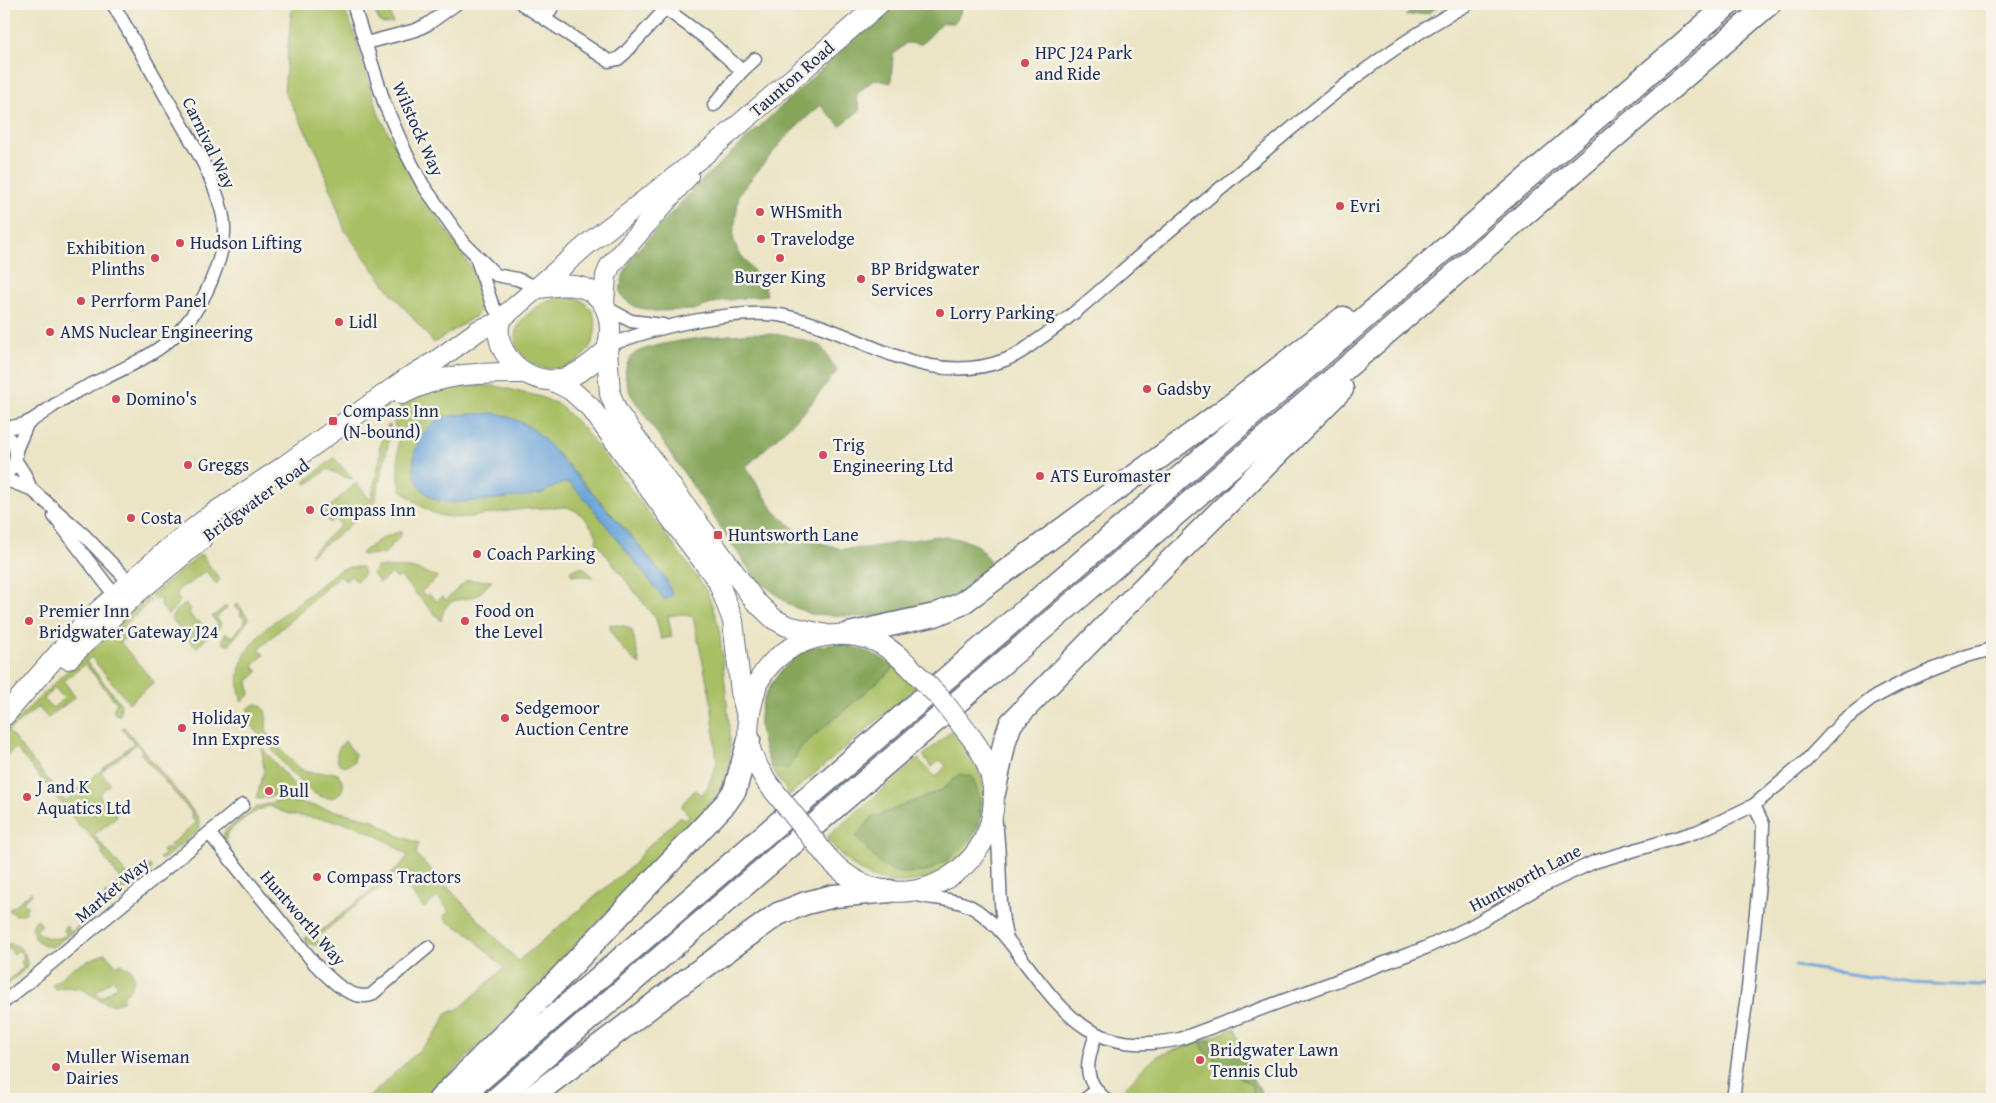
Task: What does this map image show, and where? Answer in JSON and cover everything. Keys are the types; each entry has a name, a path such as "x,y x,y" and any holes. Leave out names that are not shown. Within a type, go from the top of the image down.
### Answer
{"highway":[{"path":"458,1099 1729,4"},
{"path":"496,1099 1770,4"},
{"path":"849,634 936,615 961,604 1239,399 1367,300 1422,267"},
{"path":"993,801 1011,723 1156,574 1341,391 1383,338"},
{"path":"440,1099 557,981 726,804 735,790 748,730"},
{"path":"529,1099 678,986 778,914 806,902 834,896 898,892"}],"main road":[{"name":"Taunton Road","path":"539,288 552,274 589,243 706,154 879,4"},
{"name":"Taunton Road","path":"605,305 606,276 610,266 673,195 706,154"},
{"path":"748,730 757,685 769,666 783,653 800,643 826,635 849,634 876,642 894,652 906,663 942,700 978,746 989,768 993,801 989,827 983,842 969,863 950,877 938,884 898,892 867,886 847,876 828,858 767,782 756,764 748,730 741,692 733,621 718,581 591,408 571,390 552,381 526,373 514,365 503,350 499,334 500,320 539,288 576,286 595,294 605,305 610,322 608,348 610,394 618,412 755,601 774,619 787,626 826,635"},
{"name":"Bridgwater Road","path":"134,587 170,547 218,510 478,330 500,320"},
{"path":"552,381 580,371 608,348"},
{"name":"Bridgwater Road","path":"4,716 85,622 119,600 228,518 256,501 373,413 421,384 450,376 474,373 526,373"}],"street":[{"name":"Carnival Way","path":"4,429 28,422 72,394 131,365 164,346 185,327 201,303 220,258 223,242 223,214 213,182 192,141 113,4"},
{"name":"Wilstock Way","path":"352,4 385,104 422,185 464,243 496,275 517,279 539,288"},
{"path":"366,43 416,30 428,24 456,4"},
{"path":"522,4 609,61 618,59 625,53 668,6 742,71"},
{"path":"545,19 554,4"},
{"path":"608,348 633,335 670,326 719,318 780,315 824,327 888,354 930,367 960,369 1005,360 1053,330 1278,138 1346,84 1390,51 1443,17 1468,4"},
{"path":"714,104 742,71 755,59"},
{"name":"Wilstock Way","path":"476,256 492,304 500,320"},
{"path":"605,305 631,321 670,326"},
{"path":"28,422 16,456 9,472 4,477 36,494 83,534 134,587"},
{"path":"4,435 13,444 16,456 36,494 119,600"},
{"name":"Huntworth Lane","path":"898,892 920,897 958,901 971,906 991,922 1006,938 1037,979 1068,1014 1082,1026 1096,1034 1140,1044 1180,1039 1425,948 1468,928 1573,871 1594,862 1696,832 1754,805 1805,762 1844,721 1873,698 1907,680 1934,669 1967,656 1992,650"},
{"name":"Huntworth Lane","path":"993,801 998,830 1000,904 1006,938"},
{"path":"1733,1099 1748,988 1762,854 1763,824 1754,805"},
{"name":"Market Way","path":"4,1002 243,806"},
{"name":"Huntworth Way","path":"209,833 315,964 328,977 357,996 365,997 371,995 428,946"},
{"path":"1085,1099 1100,1095 1090,1083 1087,1067 1096,1034"}],"green space":[{"path":"292,4 341,4 353,29 379,115 412,179 470,266 482,294 481,308 477,315 434,343 389,290 345,231 319,156 284,91"},
{"path":"371,4 388,4 393,23 383,24 380,22"},
{"path":"891,4 962,4 960,14 954,23 942,23 922,44 906,43 893,55 891,83 874,79 856,95 860,110 840,126 820,105 784,139 739,194 733,238 738,251 765,286 767,295 721,301 693,310 654,311 635,307 623,298 620,291 623,276 633,255 697,185"},
{"path":"1419,4 1441,4 1429,13 1405,16"},
{"path":"565,296 580,300 590,308 595,319 595,332 591,345 583,356 572,364 557,368 538,366 520,353 515,342 516,332 521,322 530,313 553,299"},
{"path":"753,333 786,335 821,346 837,371 804,412 746,467 775,512 804,537 841,549 866,548 936,536 962,539 980,547 991,563 970,589 916,614 860,617 811,614 791,606 755,578 631,395 625,372 630,358 637,352 650,347 707,337"},
{"path":"446,385 496,386 541,397 559,405 583,428 707,591 719,626 730,732 730,773 704,814 615,903 520,1006 424,1099 367,1099 429,1041 441,1026 446,1014 460,1008 504,968 468,933 448,922 444,916 449,911 438,897 424,908 396,874 316,938 323,947 306,943 305,936 310,940 398,868 408,856 381,838 352,825 292,814 270,806 251,814 234,826 226,836 227,846 222,841 227,829 257,807 277,801 293,801 374,820 397,835 419,843 416,854 518,961 634,864 645,849 681,816 684,820 689,815 682,807 683,803 695,790 702,795 708,786 717,763 711,700 693,617 681,614 668,616 672,637 661,639 656,619 596,542 597,536 588,523 572,509 567,507 516,510 472,517 454,517 436,514 418,503 401,490 398,474 398,434 394,424 396,414 401,405","holes":["531,427 639,545 661,574 673,595 665,599 590,505 570,483 561,482 541,494 450,503"]},
{"path":"390,425 391,431 375,502 344,530 311,555 341,525 335,519 330,523 326,518 325,511 356,483 371,500 381,453 379,450 387,426"},
{"path":"334,458 353,479 328,469 309,483 304,482"},
{"path":"401,532 401,535 384,554 362,555 361,553 382,538"},
{"path":"201,554 220,580 216,584 206,571 188,585 186,584 177,591 178,594 176,596 180,601 168,615 159,603 161,601 159,598 156,600 150,596"},
{"path":"350,567 362,567 364,574 356,581 351,576 345,581 340,575 259,649 264,655 253,666 258,672 248,681 250,694 242,702 239,671 243,658 250,646 282,615 339,570"},
{"path":"376,567 411,568 436,576 437,578 421,592 425,596 428,594 437,601 442,596 446,600 467,580 492,581 483,591 472,598 451,602 443,612 441,621 400,576 397,579 392,573 380,583 373,574"},
{"path":"580,567 586,569 593,577 572,575 570,571"},
{"path":"148,598 152,600 120,629 126,637 120,642 154,682 129,703 91,657 86,661 119,701 121,706 120,715 116,715 113,710 117,703 85,664 64,681 75,697 48,718 38,707 8,731 66,801 134,743 122,728 124,727 198,817 200,826 198,831 162,860 159,858 165,855 162,851 168,847 171,851 173,849 170,845 196,823 191,817 192,813 140,753 143,751 136,744 101,772 110,784 99,794 117,816 94,835 130,878 143,867 146,871 150,865 152,869 136,882 133,878 130,880 132,884 52,947 42,944 35,937 32,929 37,919 42,925 36,930 43,935 54,938 63,937 67,935 63,929 66,926 71,932 88,918 83,912 86,909 91,915 108,901 104,895 106,893 111,899 120,892 115,886 121,880 101,853 103,851 84,828 82,829 16,748 4,758 4,732 99,640","holes":["55,688 64,698 53,708 44,699"]},
{"path":"237,603 249,619 229,645 224,644 222,639 226,633 232,637 246,619 240,615 242,611 234,607"},
{"path":"186,604 191,611 189,613 196,622 199,621 208,632 218,624 212,617 226,606 227,608 216,618 221,623 218,629 215,627 196,648 171,618 176,610"},
{"path":"610,624 624,626 632,630 640,665 631,658 616,640 610,629"},
{"path":"836,644 867,651 895,667 801,747 788,769 771,767 760,728 760,716 766,694 782,670 802,652 809,648"},
{"path":"895,667 917,687 789,795 771,767 788,769 801,747"},
{"path":"258,704 262,706 265,712 266,731 285,754 297,766 307,772 338,774 344,784 340,794 331,798 321,797 311,791 292,774 249,720 248,709"},
{"path":"952,730 980,773 984,789 981,817 979,796 960,774 942,790 872,818 926,872 947,860 968,841 981,821 974,838 950,866 934,875 917,881 898,882 880,880 857,869 826,838 918,759 936,777 946,766 940,760 932,767 923,756"},
{"path":"345,741 355,754 354,762 347,766 339,764 337,757 339,749"},
{"path":"262,748 302,794 281,794 260,799 256,798 264,773"},
{"path":"960,774 973,777 979,796 981,817 968,841 947,860 926,872 898,873 882,866 856,837 872,818 942,790"},
{"path":"31,892 32,894 23,901 28,907 25,910 27,912 17,915 9,910"},
{"path":"4,940 7,944 16,945 22,950 26,958 27,967 4,988 4,984 24,967 20,961 24,957 19,950 14,954 9,948 4,952"},
{"path":"105,953 117,966 121,963 124,967 130,968 133,976 132,984 122,997 124,1000 114,1004 106,1003 77,988 55,989 52,985 74,967","holes":["113,979 118,985 101,998 96,992"]},
{"name":"Bridgwater Lawn Tennis Club","path":"1235,1028 1254,1083 1260,1088 1262,1099 1128,1099 1123,1090 1146,1065 1159,1055"},
{"path":"1203,1040 1226,1047 1241,1057 1247,1065 1262,1099 1250,1099 1253,1092 1251,1085 1205,1052 1200,1042"}],"water":[{"path":"496,413 525,424 540,435 636,542 665,578 673,595 665,600 590,505 570,483 558,485 536,494 450,502 444,502 430,496 421,487 415,475 416,449 422,436 431,426 448,416"}],"waterway":[{"path":"1795,966 1911,983 1979,986 1992,983"}],"place":[{"name":"HPC J24 Park and Ride","path":"1025,63"},
{"name":"Evri","path":"1340,206"},
{"name":"WHSmith","path":"760,212"},
{"name":"Travelodge","path":"761,239"},
{"name":"Hudson Lifting","path":"180,243"},
{"name":"Exhibition Plinths","path":"155,258"},
{"name":"Burger King","path":"780,258"},
{"name":"BP Bridgwater Services","path":"861,279"},
{"name":"Perrform Panel","path":"81,301"},
{"name":"Lorry Parking","path":"940,313"},
{"name":"Lidl","path":"339,322"},
{"name":"AMS Nuclear Engineering","path":"50,332"},
{"name":"Gadsby","path":"1147,389"},
{"name":"Domino's","path":"116,399"},
{"name":"Compass Inn (N-bound)","path":"333,421"},
{"name":"Trig Engineering Ltd","path":"823,455"},
{"name":"Greggs","path":"188,465"},
{"name":"ATS Euromaster","path":"1040,476"},
{"name":"Compass Inn","path":"310,510"},
{"name":"Costa","path":"131,518"},
{"name":"Huntsworth Lane","path":"718,535"},
{"name":"Coach Parking","path":"477,554"},
{"name":"Premier Inn Bridgwater Gateway J24","path":"29,621"},
{"name":"Food on the Level","path":"465,621"},
{"name":"Sedgemoor Auction Centre","path":"505,718"},
{"name":"Holiday Inn Express","path":"182,728"},
{"name":"Bull","path":"269,791"},
{"name":"J and K Aquatics Ltd","path":"27,797"},
{"name":"Compass Tractors","path":"317,877"},
{"name":"Bridgwater Lawn Tennis Club","path":"1200,1060"},
{"name":"Muller Wiseman Dairies","path":"56,1067"}]}
